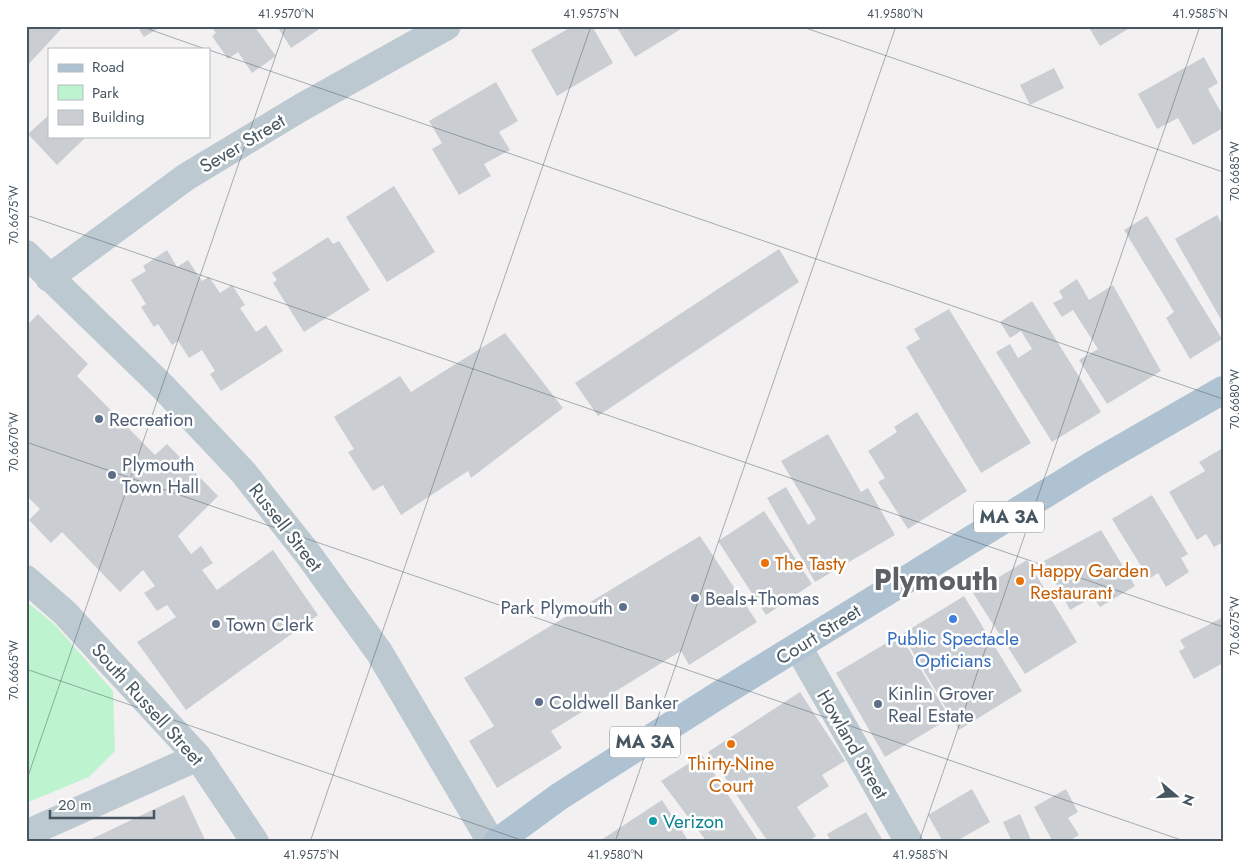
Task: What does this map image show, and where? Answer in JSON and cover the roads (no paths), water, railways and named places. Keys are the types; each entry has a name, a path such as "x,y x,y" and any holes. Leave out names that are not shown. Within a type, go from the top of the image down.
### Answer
{"main road":[{"name":"Court Street","path":"497,842 560,796 798,647 1094,464 1223,390"}],"street":[{"name":"Sever Street","path":"49,278 186,177 302,107 447,26"},
{"name":"Russell Street","path":"26,254 163,388 243,472 308,554 379,652 491,842"},
{"name":"South Russell Street","path":"26,579 65,613 198,757 255,842"},
{"name":"Howland Street","path":"798,647 909,842"},
{"path":"26,834 198,757"}],"place":[{"name":"Recreation","path":"99,419"},
{"name":"Plymouth Town Hall","path":"112,475"},
{"name":"The Tasty","path":"765,563"},
{"name":"Happy Garden Restaurant","path":"1020,581"},
{"name":"Beals+Thomas","path":"695,598"},
{"name":"Park Plymouth","path":"623,607"},
{"name":"Public Spectacle Opticians","path":"953,619"},
{"name":"Town Clerk","path":"216,624"},
{"name":"Coldwell Banker","path":"539,702"},
{"name":"Kinlin Grover Real Estate","path":"878,704"},
{"name":"Thirty-Nine Court","path":"731,744"},
{"name":"Verizon","path":"653,821"}],"district":[{"name":"Plymouth","path":"936,580"}]}
